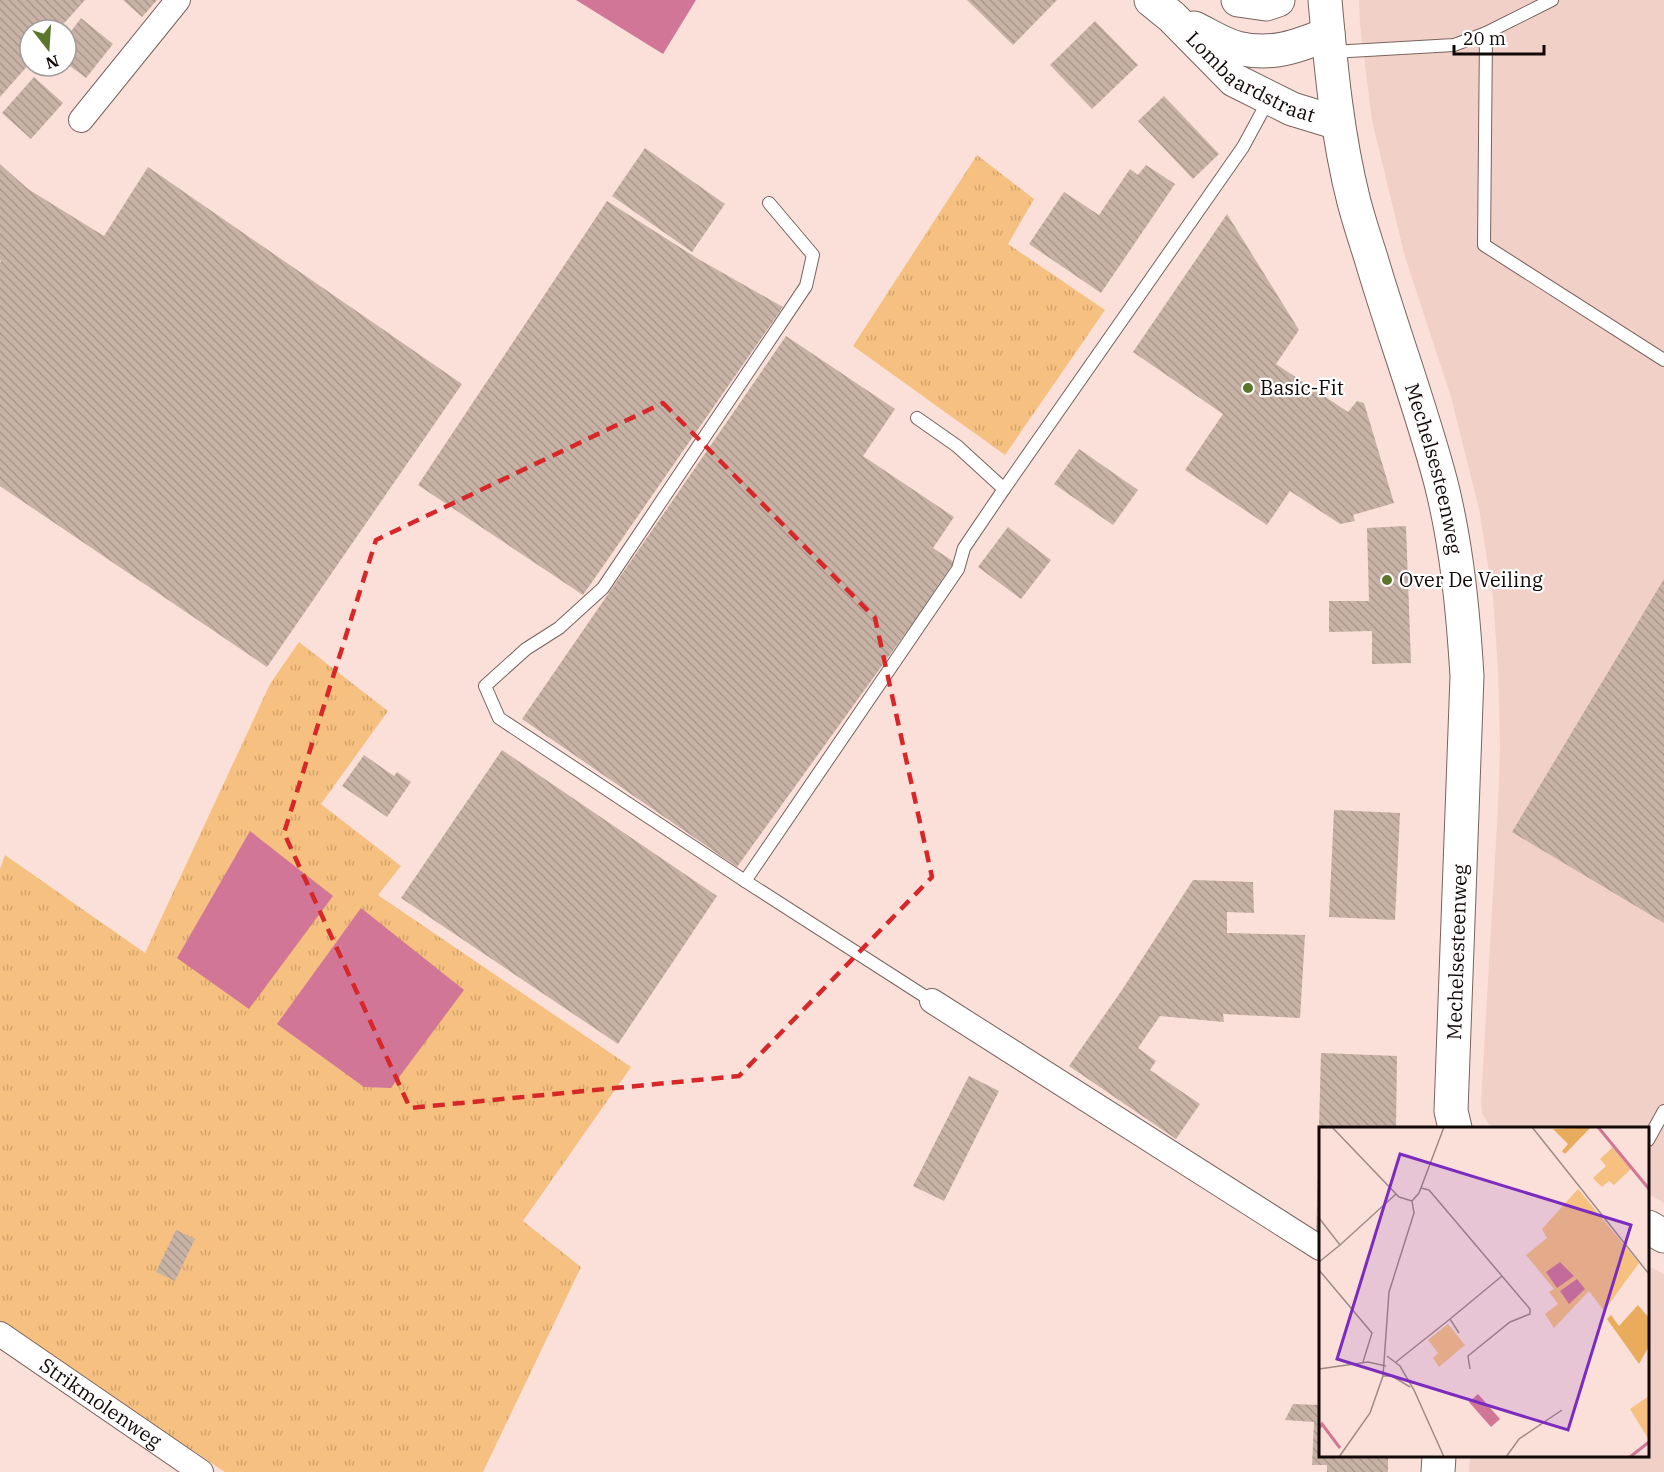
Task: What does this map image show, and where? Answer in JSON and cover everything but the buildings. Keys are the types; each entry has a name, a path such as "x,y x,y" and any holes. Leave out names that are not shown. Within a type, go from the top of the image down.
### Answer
{"street":[{"path":"81,120 178,0"},
{"path":"1238,0 1266,3 1278,0"},
{"name":"Mechelsesteenweg","path":"1325,0 1338,123 1354,202 1441,485 1454,546 1463,613 1467,676 1451,1111 1455,1127"},
{"name":"Lombaardstraat","path":"1162,8 1235,48 1270,52 1300,45 1328,43"},
{"name":"Lombaardstraat","path":"1162,8 1234,80 1292,109 1338,123"},
{"path":"932,1001 1319,1247"},
{"path":"1649,1228 1664,1236"},
{"name":"Strikmolenweg","path":"0,1334 201,1472"},
{"path":"1438,1472 1439,1457"}],"lane":[{"path":"1328,43 1454,45 1486,33 1552,0"},
{"path":"1486,33 1484,245 1664,360"},
{"path":"745,880 958,569 964,548 1004,489 1243,147 1270,98"},
{"path":"769,203 813,255 806,286 603,588 559,628 526,648 485,686 499,718 932,1001"},
{"path":"917,418 957,446 1004,489"},
{"path":"1649,1137 1664,1111"}],"highlighted area":[{"path":"663,403 875,618 932,877 739,1076 410,1108 284,833 376,540"}],"shaded area":[{"path":"576,0 696,0 663,54"},
{"path":"1359,0 1664,0 1664,1203 1649,1195 1649,1127 1493,1127 1482,1113 1500,746 1493,597 1479,509 1451,397 1405,257 1372,121"},
{"path":"250,831 333,896 249,1009 177,958"},
{"path":"361,908 464,990 391,1088 364,1087 277,1024"},
{"path":"1649,1266 1664,1274 1664,1472 1469,1472 1470,1457 1649,1457"}],"green space":[{"path":"977,155 1034,199 1008,244 1105,310 1005,455 853,346"},
{"path":"299,642 388,711 321,804 401,866 378,895 631,1067 523,1221 581,1267 483,1472 225,1472 0,1322 0,869 5,855 145,953 270,684"}],"place":[{"name":"Basic-Fit","path":"1248,388"},
{"name":"Over De Veiling","path":"1387,580"}]}
